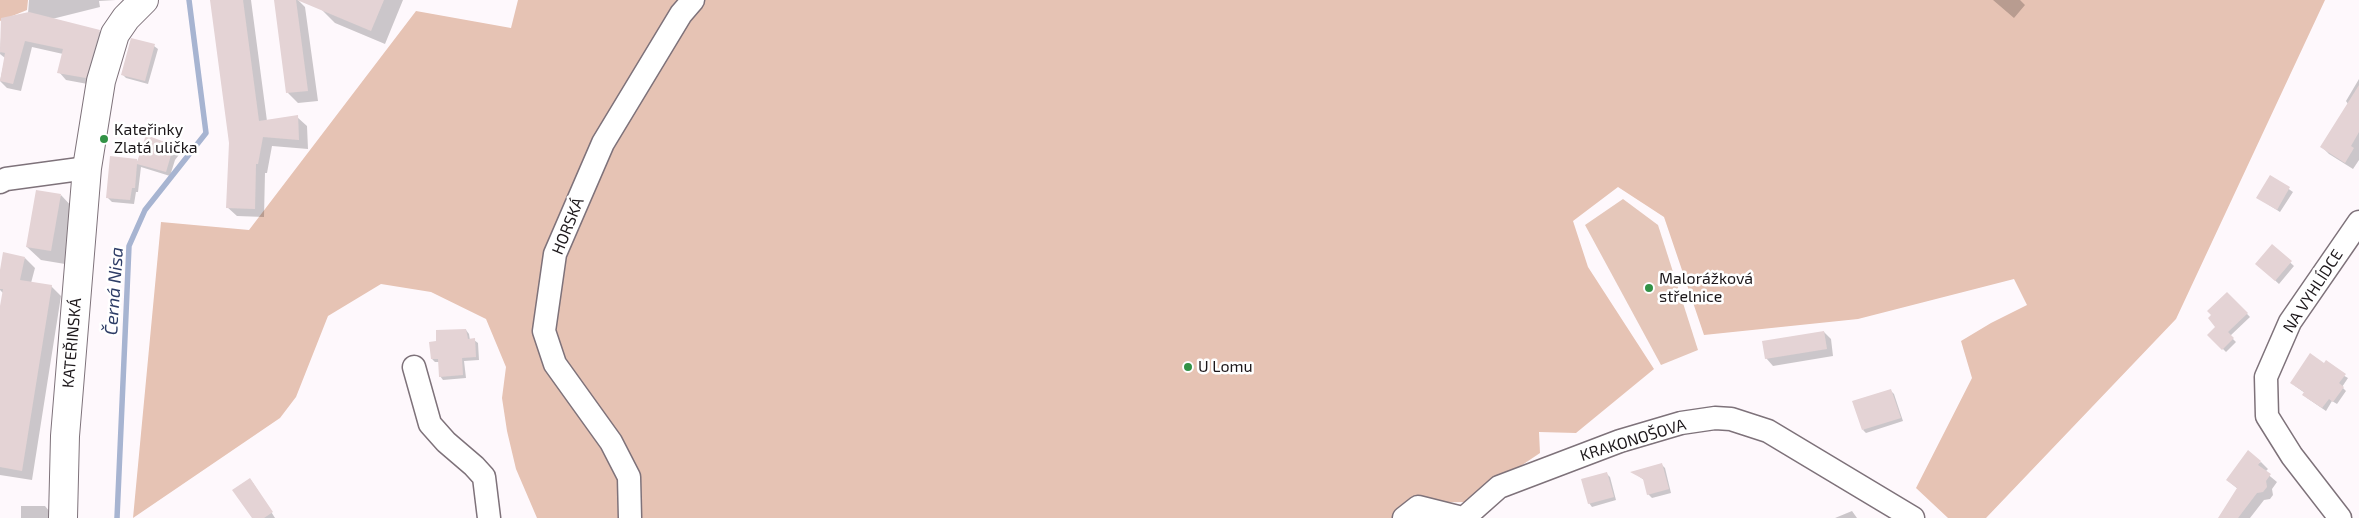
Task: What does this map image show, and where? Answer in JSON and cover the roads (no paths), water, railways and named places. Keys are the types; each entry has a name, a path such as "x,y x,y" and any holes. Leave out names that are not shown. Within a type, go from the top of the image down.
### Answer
{"street":[{"name":"HORSKÁ","path":"630,518 629,477 611,442 555,364 544,331 555,254 603,143 681,14 693,0"},
{"name":"KATEŘINSKÁ","path":"63,518 65,436 87,168 101,81 115,34 141,1"},
{"path":"0,182 6,179 87,168"},
{"name":"NA VYHLÍDCE","path":"2340,518 2292,456 2267,416 2266,377 2290,322 2359,222"},
{"path":"414,368 430,424 446,442 484,477 489,518"},
{"name":"KRAKONOŠOVA","path":"1404,518 1418,508 1463,518 1499,488 1620,441 1682,423 1715,418 1731,419 1768,431 1913,518"}],"waterway":[{"name":"Černá Nisa","path":"117,518 129,246 145,210 206,133 189,0"}],"place":[{"name":"Kateřinky Zlatá ulička","path":"104,139"},
{"name":"Malorážková střelnice","path":"1649,288"},
{"name":"U Lomu","path":"1188,367"}]}
